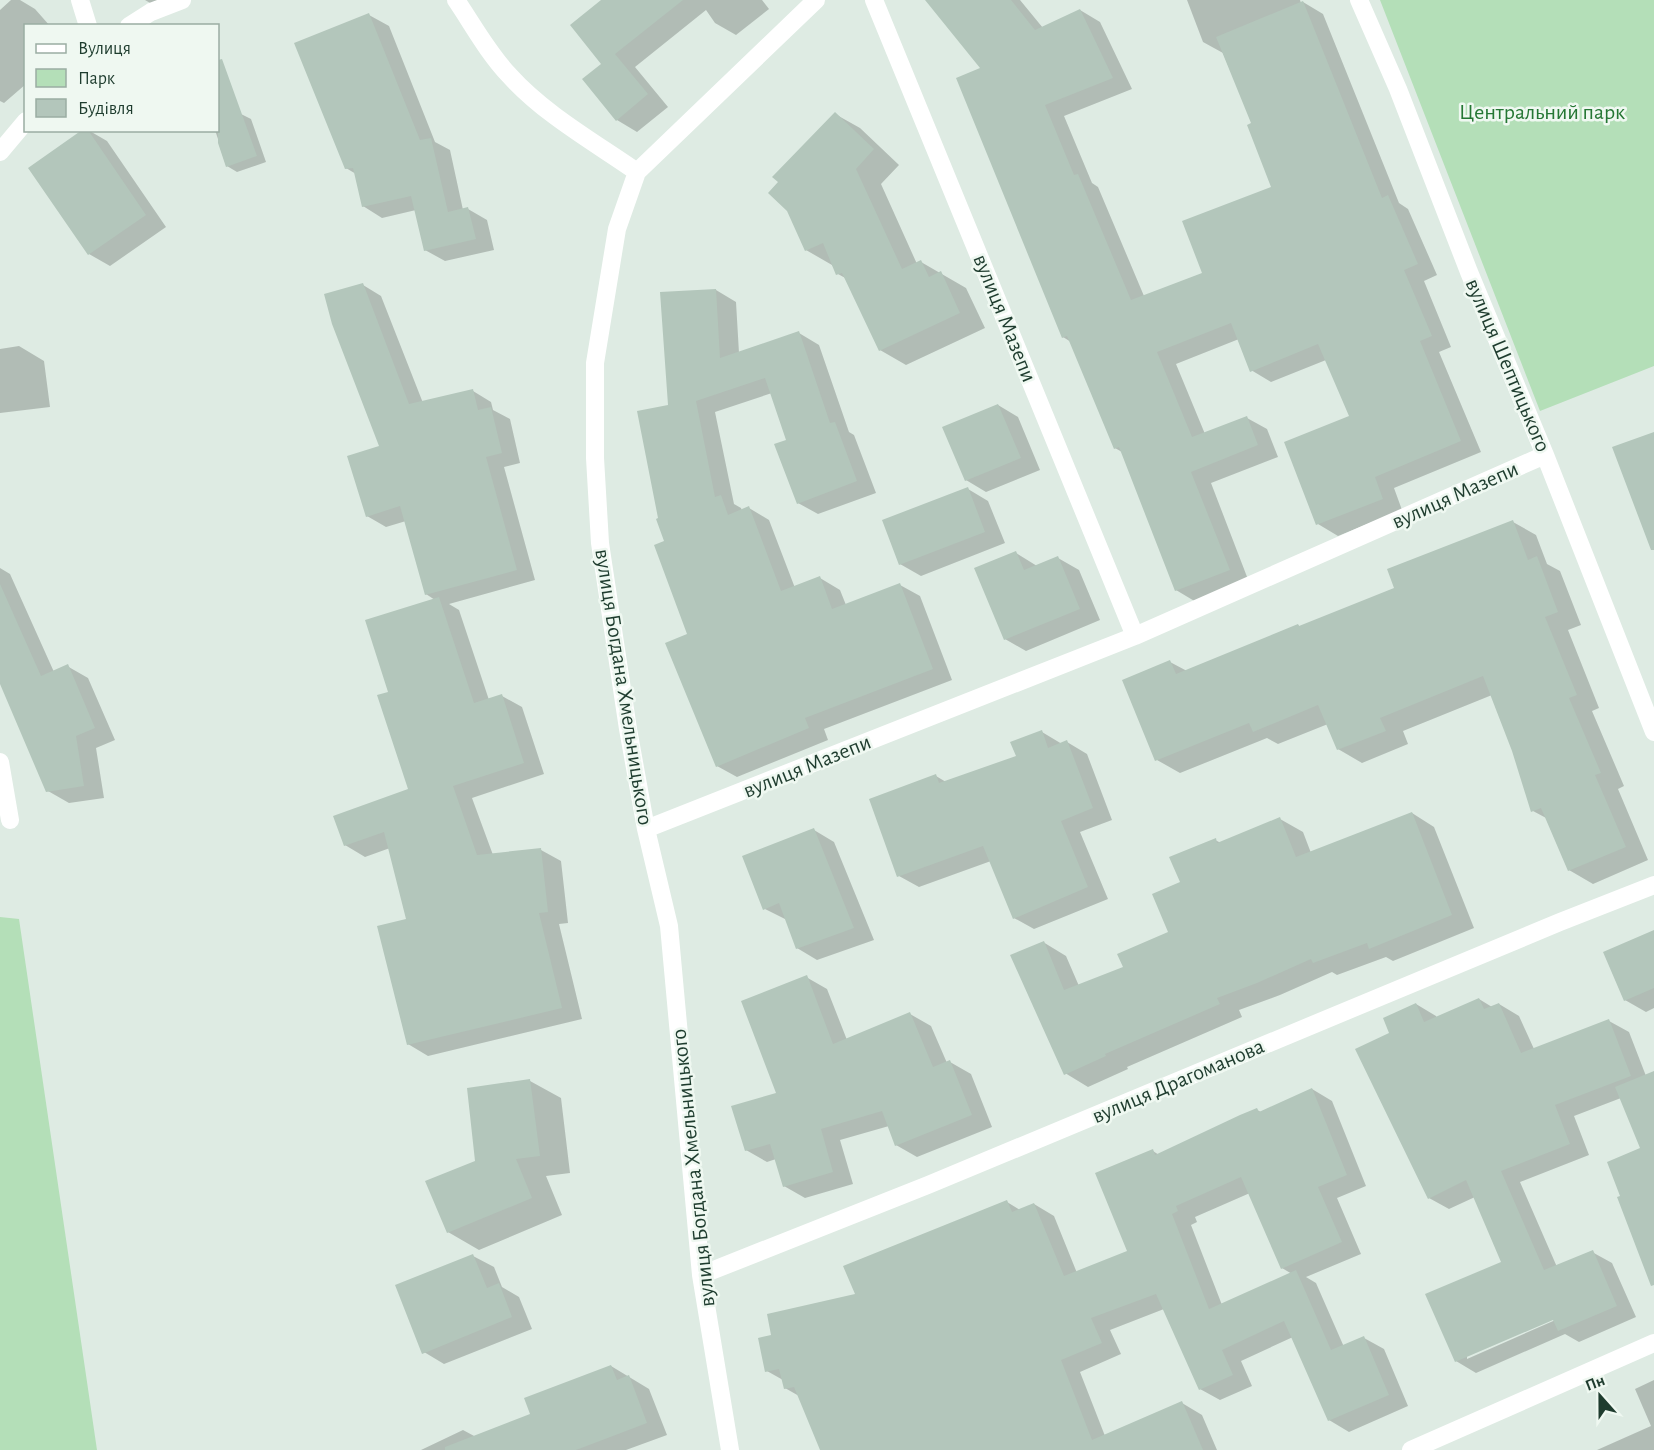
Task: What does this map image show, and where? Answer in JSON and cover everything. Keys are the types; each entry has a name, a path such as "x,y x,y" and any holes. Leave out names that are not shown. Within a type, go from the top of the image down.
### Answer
{"street":[{"path":"80,0 87,24"},
{"path":"132,24 151,12 182,0"},
{"path":"456,0 508,75 532,98 637,172"},
{"name":"вулиця Богдана Хмельницького","path":"730,1450 701,1275 669,926 646,829 628,729 600,543 595,458 595,363 617,230 637,172 816,0"},
{"name":"вулиця Мазепи","path":"874,0 1135,636"},
{"name":"вулиця Шептицького","path":"1359,0 1398,89 1654,732"},
{"path":"0,152 24,123"},
{"name":"вулиця Мазепи","path":"646,829 1135,636 1545,455"},
{"path":"0,762 10,820"},
{"name":"вулиця Драгоманова","path":"701,1275 928,1185 1654,885"},
{"path":"1411,1450 1654,1343"}],"green space":[{"name":"Центральний парк","path":"1380,0 1654,0 1654,366 1540,411"},
{"path":"0,917 19,919 97,1450 0,1450"}],"building":[{"path":"601,0 683,0 615,54 648,94 616,121 582,79 601,64 570,25"},
{"path":"925,0 1011,0 1035,30 1080,9 1113,78 1045,105 1074,175 1078,174 1131,300 1202,273 1182,221 1271,187 1247,125 1251,123 1216,37 1303,1 1382,198 1388,195 1418,264 1404,270 1432,336 1420,341 1461,441 1375,477 1383,499 1316,525 1284,442 1349,416 1318,344 1250,372 1231,323 1157,352 1192,437 1247,416 1258,445 1191,472 1230,570 1175,591 1119,447 1114,449 1067,336 1062,338 956,78 980,68"},
{"path":"369,13 420,140 431,138 448,212 468,207 476,239 424,251 411,196 362,207 353,168 345,169 294,43"},
{"path":"222,59 257,156 226,167 218,143 219,60"},
{"path":"835,112 874,149 856,169 902,269 921,260 929,277 941,271 960,313 879,351 842,273 836,275 823,243 805,251 787,211 768,193 778,182 772,177"},
{"path":"79,132 89,132 146,215 88,255 28,168"},
{"path":"363,283 409,404 473,389 478,410 491,407 502,453 486,457 517,570 425,595 400,506 366,517 347,456 379,446 332,324 324,294"},
{"path":"716,289 720,358 799,331 830,423 835,422 857,481 797,504 774,444 786,440 765,378 696,401 715,497 721,495 728,515 749,506 781,591 820,576 832,609 900,583 933,669 805,718 809,728 716,767 665,643 687,634 654,545 664,541 656,519 658,518 637,411 668,405 660,292"},
{"path":"998,404 1021,458 965,481 942,427"},
{"path":"1654,432 1654,550 1651,550 1612,447"},
{"path":"968,487 985,532 899,565 882,520"},
{"path":"1513,520 1528,560 1537,556 1558,612 1545,617 1577,695 1569,698 1601,773 1595,775 1626,847 1568,871 1541,808 1531,812 1512,751 1483,676 1380,718 1386,731 1337,750 1318,705 1253,732 1249,723 1155,761 1122,680 1170,660 1176,674 1394,588 1387,569"},
{"path":"1016,551 1024,570 1058,556 1080,609 1004,640 974,568"},
{"path":"0,584 41,676 68,664 95,728 76,736 84,786 46,792 0,684"},
{"path":"439,597 474,703 502,694 524,763 453,786 477,855 541,848 548,912 539,913 562,1008 407,1045 377,926 406,919 384,832 344,846 333,816 408,789 377,695 388,692 365,620"},
{"path":"1042,730 1048,748 1067,740 1093,808 1061,821 1088,887 1013,919 983,846 897,877 869,799 936,774 939,783 1016,756 1010,742"},
{"path":"1412,812 1452,915 1369,949 1367,943 1313,963 1311,959 1217,998 1220,1004 1105,1054 1106,1056 1064,1075 1010,955 1044,941 1064,990 1123,967 1117,954 1168,932 1152,894 1180,882 1169,857 1216,838 1217,843 1280,817 1296,857"},
{"path":"814,828 854,928 796,949 779,903 763,910 742,856"},
{"path":"1654,930 1654,988 1624,1001 1603,952"},
{"path":"807,975 833,1044 910,1012 933,1067 950,1060 972,1115 895,1146 882,1111 821,1129 833,1172 783,1187 770,1144 745,1151 731,1106 776,1093 741,1001"},
{"path":"1479,998 1484,1009 1499,1003 1521,1053 1609,1019 1631,1076 1555,1105 1570,1144 1501,1171 1544,1270 1593,1250 1617,1306 1558,1331 1553,1320 1455,1362 1425,1294 1501,1262 1466,1180 1428,1199 1355,1049 1389,1033 1383,1018 1416,1003 1424,1022"},
{"path":"1654,1071 1654,1285 1651,1286 1617,1197 1620,1196 1607,1162 1640,1148 1615,1087"},
{"path":"530,1079 540,1156 516,1159 532,1198 447,1233 425,1181 475,1161 467,1088"},
{"path":"1312,1088 1347,1175 1318,1187 1342,1242 1281,1269 1241,1177 1176,1206 1178,1211 1172,1214 1209,1309 1296,1270 1331,1350 1364,1336 1389,1395 1328,1421 1284,1321 1222,1350 1233,1375 1199,1390 1156,1294 1091,1318 1102,1343 1061,1360 1092,1440 1182,1401 1203,1450 820,1450 794,1387 784,1389 779,1369 765,1372 758,1338 771,1335 767,1314 855,1294 843,1266 1007,1200 1012,1212 1034,1203 1064,1276 1127,1251 1095,1173 1153,1149 1155,1155 1240,1115 1257,1108 1259,1112"},
{"path":"473,1254 487,1288 499,1283 512,1317 422,1354 395,1285"},
{"path":"611,1365 617,1380 629,1375 647,1423 576,1450 445,1450 445,1447 530,1414 524,1398"}]}
